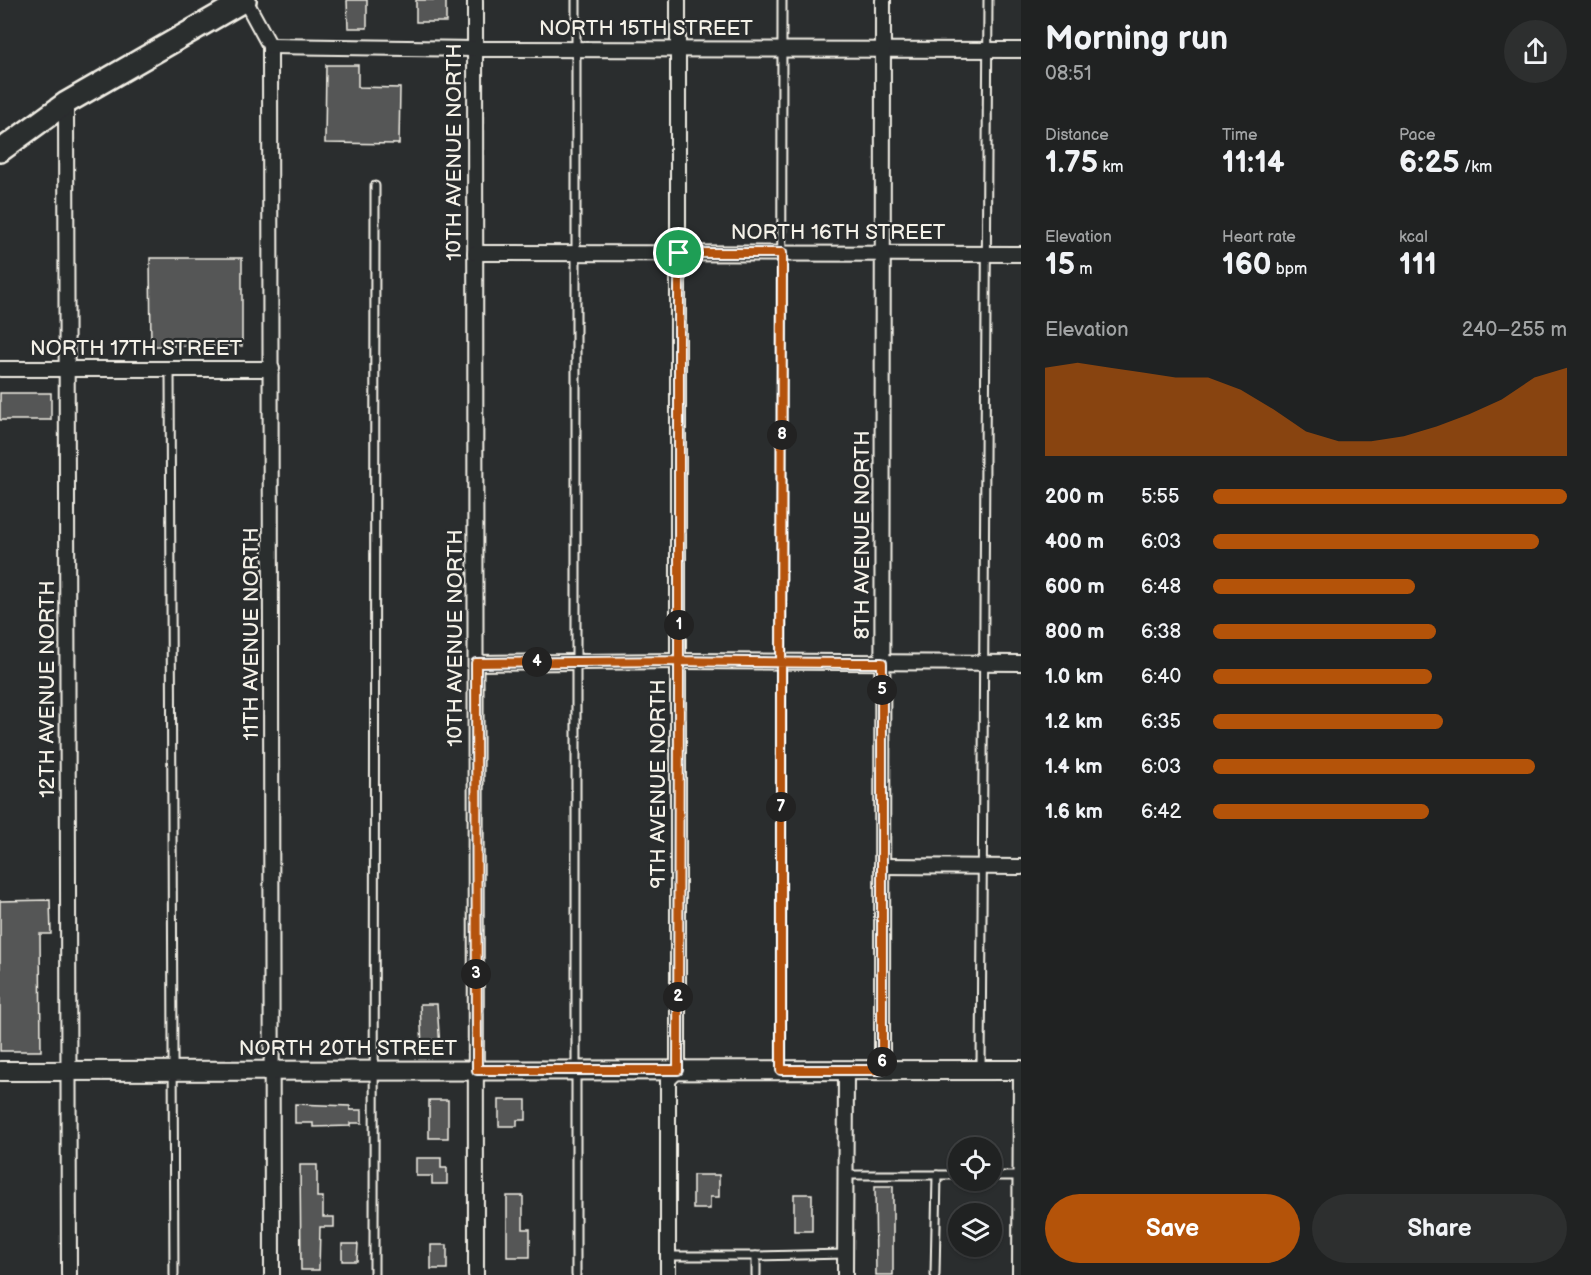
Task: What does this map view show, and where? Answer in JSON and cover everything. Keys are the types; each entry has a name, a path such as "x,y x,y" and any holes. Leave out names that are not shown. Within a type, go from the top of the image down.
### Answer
{"main road":[{"path":"0,151 66,103 245,0"}],"street":[{"name":"11TH AVENUE NORTH","path":"245,0 270,46 272,1275"},
{"name":"10TH AVENUE NORTH","path":"475,0 476,1275"},
{"name":"9TH AVENUE NORTH","path":"668,1275 668,1080 678,1070 678,0"},
{"name":"8TH AVENUE NORTH","path":"882,1070 883,0"},
{"name":"NORTH 15TH STREET","path":"270,46 475,49 1021,50"},
{"name":"12TH AVENUE NORTH","path":"66,103 69,1275"},
{"name":"NORTH 16TH STREET","path":"475,253 1021,254"},
{"name":"NORTH 17TH STREET","path":"0,369 272,369"},
{"path":"476,663 679,661 1021,663"},
{"path":"882,866 1021,867"},
{"path":"845,1275 846,1070"},
{"name":"NORTH 20TH STREET","path":"0,1071 1021,1070"},
{"path":"1020,1275 1021,1070"}],"lane":[{"path":"576,0 576,1275"},
{"path":"781,1070 782,0"},
{"path":"981,1070 988,0"},
{"path":"374,1275 375,186"},
{"path":"170,369 174,1275"},
{"path":"845,1175 948,1175"},
{"path":"935,1275 937,1175"},
{"path":"1002,1176 1021,1176"},
{"path":"668,1256 845,1254"},
{"path":"756,1256 756,1275"}],"building":[{"path":"347,0 367,0 367,28 348,28"},
{"path":"416,0 446,0 446,22 416,22"},
{"path":"326,65 358,65 358,87 400,88 399,144 325,143"},
{"path":"150,258 242,258 242,346 151,346"},
{"path":"0,393 51,393 51,420 0,420"},
{"path":"50,900 51,934 40,934 41,1051 0,1051 0,901"},
{"path":"420,1004 437,1004 440,1048 422,1048"},
{"path":"429,1100 448,1100 448,1138 429,1138"},
{"path":"499,1100 526,1100 526,1120 517,1120 517,1126 499,1126"},
{"path":"295,1104 350,1106 350,1110 362,1110 362,1123 350,1123 350,1126 313,1127 313,1123 295,1123"},
{"path":"416,1158 441,1158 441,1168 447,1168 447,1184 432,1184 432,1176 416,1176"},
{"path":"300,1165 317,1165 317,1197 323,1197 323,1217 334,1217 334,1227 320,1227 319,1270 301,1270"},
{"path":"693,1175 719,1175 719,1197 710,1197 710,1209 693,1209"},
{"path":"875,1186 893,1186 893,1275 876,1275"},
{"path":"794,1194 812,1194 812,1231 794,1231"},
{"path":"507,1196 523,1196 523,1229 530,1229 530,1257 507,1257"},
{"path":"342,1244 358,1244 357,1261 342,1261"},
{"path":"431,1245 447,1245 447,1269 431,1269"}],"route":[{"path":"679,253 679,344 679,497 679,573 679,649 679,661 679,680 678,1070 477,1070 476,663 679,661 694,662 781,662 882,663 882,1070 781,1070 781,680 781,662 781,573 782,253 679,253"}]}
